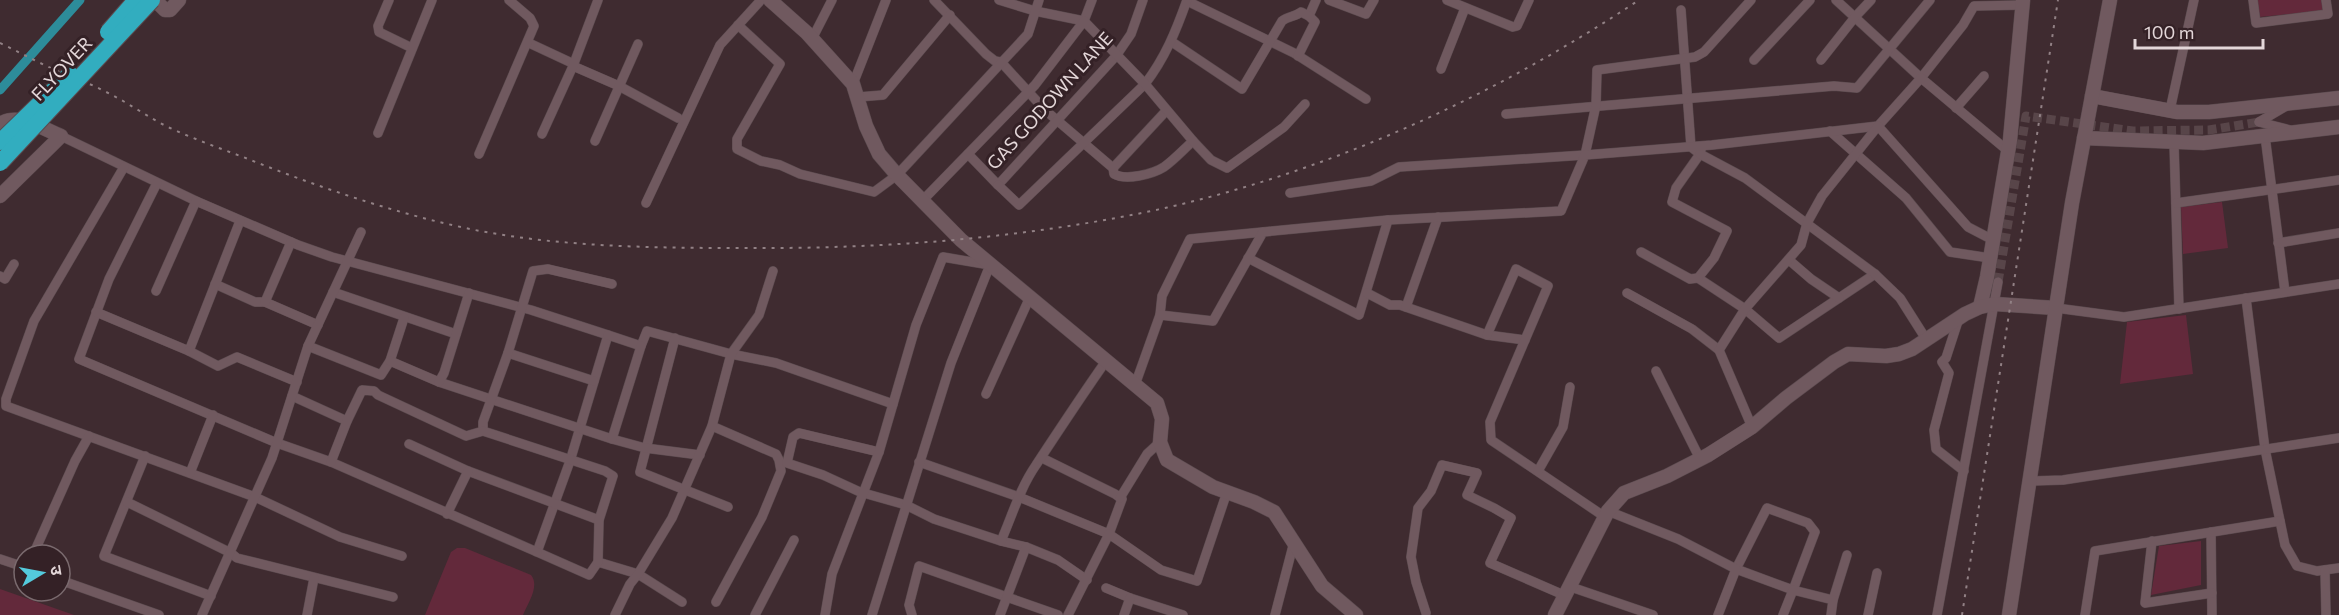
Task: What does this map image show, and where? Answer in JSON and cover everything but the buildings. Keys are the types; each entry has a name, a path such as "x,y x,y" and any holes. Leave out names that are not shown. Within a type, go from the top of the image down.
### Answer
{"highway":[{"name":"FLYOVER","path":"0,142 82,62 136,0"},
{"name":"FLYOVER","path":"0,163 154,0"}],"street":[{"path":"154,0 165,10 170,10 179,0"},
{"path":"389,0 378,26 379,32 412,48"},
{"path":"378,133 432,0"},
{"path":"479,154 529,43 534,26 530,18 509,0"},
{"path":"542,134 574,65 598,0"},
{"path":"646,203 720,45 761,0"},
{"path":"770,0 812,39 856,91 866,126 879,154 897,175 961,240 1157,403 1162,419 1160,442 1167,460 1213,487 1274,512 1322,586 1356,615"},
{"path":"812,39 832,0"},
{"path":"856,91 886,0"},
{"path":"934,0 986,54 995,61 1001,62 1057,121 1113,168 1114,174 1121,177 1163,167 1193,141"},
{"path":"999,0 1035,11 1084,21 1145,84 1166,111 1211,160 1227,168 1284,127 1305,104"},
{"path":"738,25 780,64 737,139 737,149 761,161 780,165 800,174 874,192 897,175 1028,34 1039,0"},
{"path":"923,200 1028,92 1084,21 1092,0"},
{"name":"GAS GODOWN LANE","path":"968,154 998,185 1116,56 1131,34 1143,0"},
{"path":"998,185 1019,205 1145,84 1172,42 1187,0 1227,22 1270,40 1366,99"},
{"path":"1309,16 1316,0"},
{"path":"1329,0 1366,14 1374,0"},
{"path":"1447,0 1513,27 1517,26 1529,0"},
{"path":"1135,385 1160,315 1162,296 1190,239 1388,220 1561,211 1584,155 1596,105 1597,70 1686,60 1704,52 1751,0"},
{"path":"1754,60 1810,0"},
{"path":"1836,0 1921,78 2008,151"},
{"path":"1821,60 1871,0"},
{"path":"1506,114 1834,86 1857,88 1930,0"},
{"path":"2009,615 2056,308 2110,0"},
{"path":"2170,110 2194,0"},
{"path":"2253,0 2256,23 2328,14 2326,0"},
{"path":"1719,350 1745,309 1801,245 1807,223 1822,196 1878,126 1921,78 1963,25 1974,6 2023,3 2008,151 1980,307"},
{"path":"1441,69 1466,8"},
{"path":"1681,10 1691,147"},
{"path":"1172,42 1242,89 1282,21 1287,16 1301,12 1315,22 1298,56"},
{"path":"856,91 883,95 950,15"},
{"path":"529,43 678,118"},
{"path":"595,141 638,44"},
{"path":"1956,108 1984,76"},
{"path":"2092,96 2170,110 2209,112 2339,98"},
{"path":"2292,103 2259,122 2298,132"},
{"path":"1113,168 1166,111"},
{"path":"0,124 17,118 61,136 240,221 291,242 347,261 522,307 641,346"},
{"path":"1698,278 1714,258 1727,231 1672,202 1676,188 1701,150 1878,126"},
{"path":"1878,126 1968,227 1993,240"},
{"path":"2084,138 2202,143 2339,127"},
{"path":"1830,131 1906,198 1950,252 1990,258"},
{"path":"0,196 61,136"},
{"path":"2265,136 2285,292"},
{"path":"2174,142 2179,309"},
{"path":"1290,193 1371,181 1399,167 1691,147 1701,150 1745,178 1875,274 1900,298 1926,339"},
{"path":"124,167 34,321 6,399 6,406 255,497 340,537 402,556"},
{"path":"2176,203 2339,180"},
{"path":"157,183 109,279 79,359 213,416 331,462 590,575 598,562 599,520 613,476 605,471 483,431 466,436 378,395 374,391 362,390 331,462"},
{"path":"156,291 196,201"},
{"path":"1406,307 1437,217"},
{"path":"1248,258 1359,315 1388,220"},
{"path":"189,351 240,221"},
{"path":"202,615 231,553 277,442 308,346 361,232"},
{"path":"1160,315 1213,321 1263,232"},
{"path":"2278,243 2339,233"},
{"path":"265,302 291,242"},
{"path":"1641,252 1690,279 1698,278 1745,309 1779,338 1875,274"},
{"path":"825,615 832,574 879,452 916,325 943,256 990,265"},
{"path":"1789,260 1811,279 1839,298"},
{"path":"0,288 2,277 14,264"},
{"path":"872,615 951,363 990,265"},
{"path":"483,431 483,422 508,353 533,271 549,269 612,284"},
{"path":"1487,335 1516,269 1548,286 1490,422 1491,440 1607,514 1678,539 1736,569 1793,590 1833,600"},
{"path":"618,614 630,584 672,518 712,426 731,354 759,315 773,271"},
{"path":"1937,615 1998,282"},
{"path":"215,284 255,302 265,302 318,325"},
{"path":"1555,615 1569,592 1607,514 1624,493 1667,476 1700,459 1752,427 1786,398 1848,354 1886,356 1899,354 1980,307 1995,304 2124,316 2339,284"},
{"path":"333,292 404,318 456,333"},
{"path":"439,382 444,373 469,293"},
{"path":"1627,293 1692,329 1719,350 1752,427"},
{"path":"1367,294 1390,305 1406,307 1487,335 1525,340"},
{"path":"986,394 1030,297"},
{"path":"2246,298 2265,449 2285,545 2297,566 2316,571 2339,568"},
{"path":"96,312 189,351 218,366 237,357 297,382"},
{"path":"308,346 381,375 390,361 404,318"},
{"path":"1959,318 1946,358 1942,362 1949,373 1934,430 1935,449 1964,471"},
{"path":"612,439 647,331 802,371 893,404"},
{"path":"537,552 570,461 608,335"},
{"path":"675,338 640,472 728,507"},
{"path":"508,353 594,381"},
{"path":"390,361 439,382 612,439 645,448 700,455"},
{"path":"1001,542 1019,497 1036,465 1058,428 1106,361"},
{"path":"1656,371 1700,459"},
{"path":"1538,471 1563,427 1570,387"},
{"path":"292,396 347,421"},
{"path":"190,473 213,416"},
{"path":"712,426 776,454 781,471 762,517 716,602"},
{"path":"879,452 800,433 793,437 787,463 906,505 934,519 1001,542 1026,547 1058,560 1087,580"},
{"path":"38,543 75,461 89,436"},
{"path":"2030,481 2063,480 2339,438"},
{"path":"1068,615 1109,534 1122,500 1120,498 1147,454 1160,442"},
{"path":"409,444 468,471 599,520"},
{"path":"145,456 104,556 212,596"},
{"path":"1042,458 1120,498"},
{"path":"919,462 1019,497 1109,534 1161,570 1197,581 1227,492"},
{"path":"1426,614 1411,556 1418,508 1431,491 1442,465 1477,473 1467,495 1511,518 1490,563 1569,592 1653,615"},
{"path":"447,514 468,471"},
{"path":"127,502 237,558 393,597"},
{"path":"1718,615 1736,569 1767,508 1808,523 1815,532 1783,615"},
{"path":"2085,615 2095,551 2280,521"},
{"path":"2211,532 2212,615"},
{"path":"755,615 794,540"},
{"path":"1275,615 1294,542"},
{"path":"2152,542 2145,603 2212,593"},
{"path":"1000,615 1026,547"},
{"path":"1831,615 1846,555"},
{"path":"598,562 638,574 682,602"},
{"path":"912,615 909,605 919,566 1058,615"},
{"path":"2325,570 2326,615"},
{"path":"1868,615 1877,573"},
{"path":"307,615 314,578"},
{"path":"72,584 159,615"},
{"path":"1106,588 1183,615"},
{"path":"1124,615 1130,598"}],"shaded area":[{"path":"2257,0 2322,0 2323,11 2259,17"},
{"path":"2222,202 2228,248 2183,254 2181,207"},
{"path":"2186,315 2193,374 2120,384 2127,322"},
{"path":"2201,541 2201,585 2151,595 2159,546"},
{"path":"457,548 465,548 531,575 534,589 523,615 425,615 451,552"},
{"path":"0,589 12,593 12,603 40,603 74,615 0,615"}],"waterway":[{"path":"0,90 80,0"}],"tunnel":[{"path":"1998,282 2026,116 2133,131 2209,130 2259,122"}],"railway":[{"path":"0,43 120,99 161,124 197,140 329,189 445,224 541,240 642,247 847,247 1002,235 1105,220 1220,194 1284,175 1408,127 1468,99 1526,68 1639,0"},
{"path":"1962,615 2058,0"}]}
